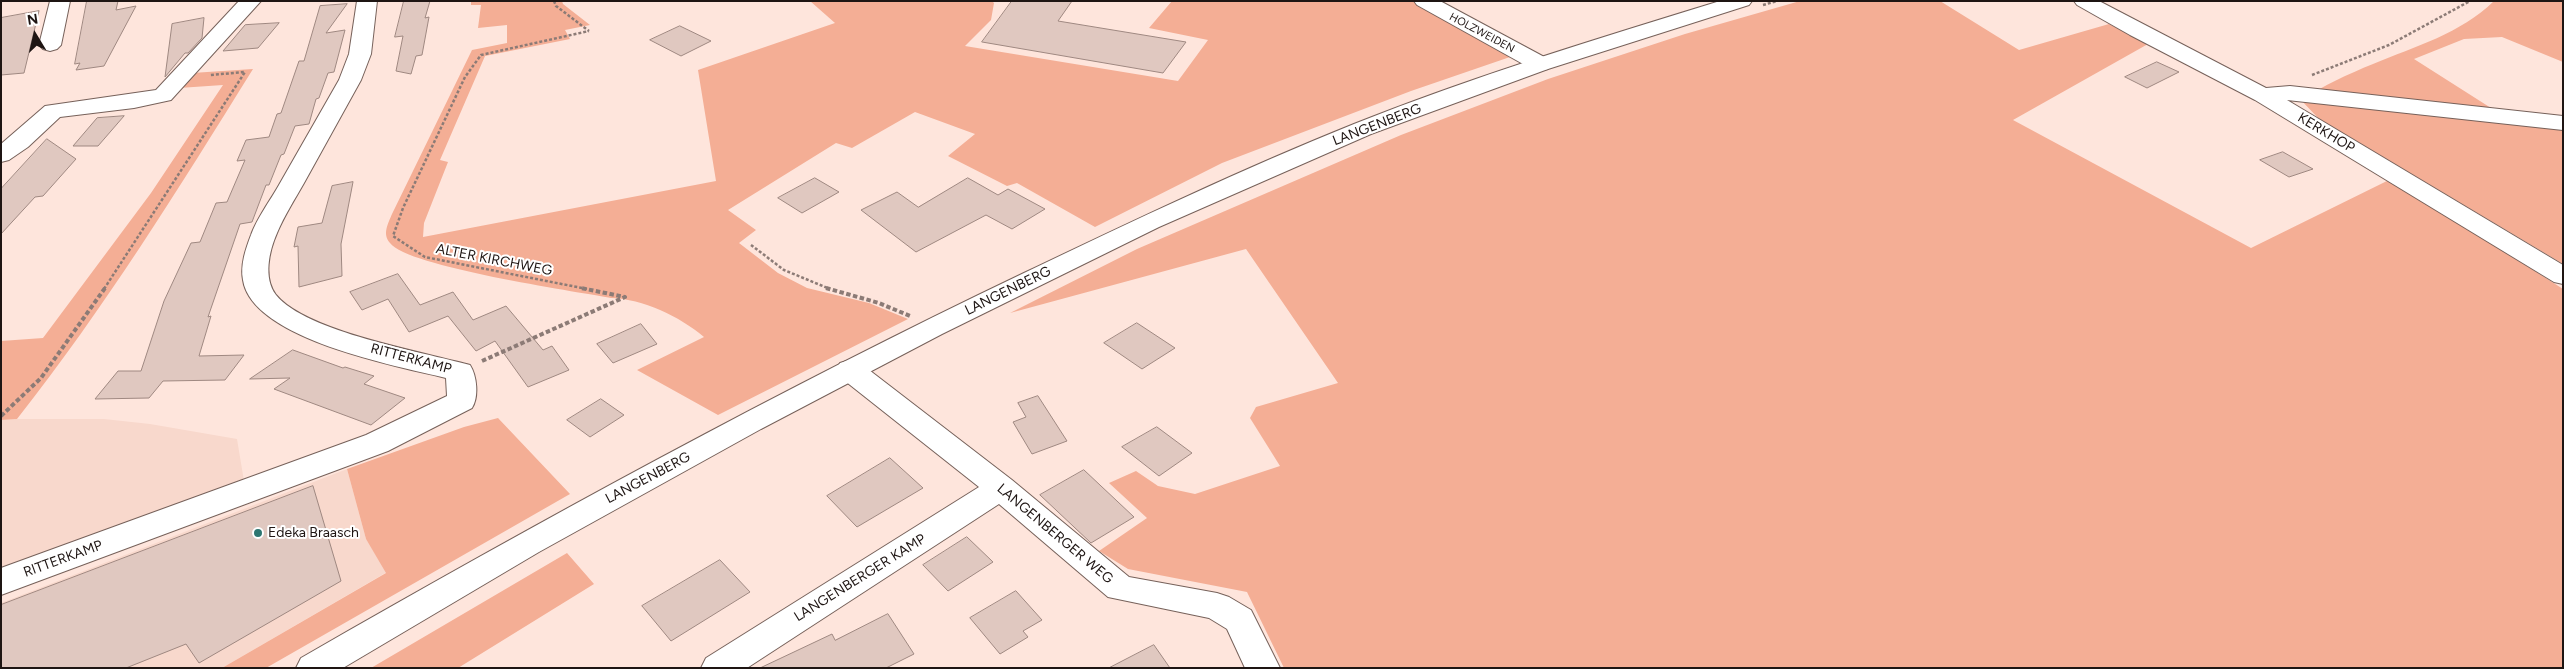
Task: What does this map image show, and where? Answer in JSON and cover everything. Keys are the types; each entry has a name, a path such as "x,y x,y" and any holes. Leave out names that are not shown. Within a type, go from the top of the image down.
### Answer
{"street":[{"path":"50,45 60,1"},
{"path":"1,155 20,142 53,111 134,101 163,95 251,1"},
{"name":"RITTERKAMP","path":"1,582 377,443 462,402 460,372 328,337 300,325 262,298 256,282 258,255 264,233 350,80 360,54 367,1"},
{"name":"HOLZWEIDEN","path":"1424,1 1540,64"},
{"name":"KERKHOP","path":"2084,1 2137,31 2263,95 2563,276"},
{"name":"LANGENBERG","path":"313,668 528,543 850,370 1150,222 1363,129 1540,64 1750,4"},
{"path":"2263,95 2290,92 2563,123"},
{"name":"LANGENBERGER WEG","path":"850,370 1001,488 1120,588 1217,606 1239,620 1263,668"},
{"name":"LANGENBERGER KAMP","path":"718,668 1001,488"}],"path":[{"name":"ALTER KIRCHWEG","path":"460,372 625,297 425,257 393,236 403,208 466,77 481,55 589,31 556,6 554,1"},
{"path":"1750,4 1777,1"},
{"path":"2308,77 2389,45 2470,1"},
{"path":"1,416 42,378 96,302 245,72 177,78"},
{"path":"751,245 784,271 809,282 892,306 932,328"}],"shaded area":[{"path":"471,1 562,1 563,4 590,25 565,30 570,39 485,56 440,160 448,162 424,223 423,237 716,181 698,70 835,23 810,1 992,1 994,3 991,20 965,46 1178,81 1208,40 1149,28 1172,1 1412,1 1510,57 1411,91 1222,163 1095,227 1017,183 1007,186 948,156 975,134 915,112 852,148 836,143 728,210 756,230 739,243 778,273 807,288 869,303 908,319 718,415 637,370 704,337 672,316 648,305 623,299 493,277 427,261 403,252 388,240 386,229 392,214 472,50 507,43 507,25 478,28 481,5 471,5"},
{"path":"1800,1 1940,1 2019,50 2109,24 2148,44 2013,120 2251,248 2391,179 2563,289 2563,668 1284,668 1247,592 1128,569 1099,551 1147,518 1109,483 1136,471 1158,486 1195,494 1280,466 1250,418 1256,407 1338,383 1246,249 1010,313 1137,249 1401,135 1548,79 1685,34"},
{"path":"2494,1 2563,1 2563,62 2502,37 2464,39 2414,59 2513,122 2563,129 2563,264 2319,119 2301,100 2345,76 2452,31"},
{"path":"253,69 169,203 80,335 17,419 1,420 1,341 43,338 151,193 223,85 179,88 192,73"},
{"path":"498,418 570,494 266,668 222,668 386,573 366,539 347,469 464,427"},
{"path":"104,419 150,424 237,439 244,481 1,570 1,420"},
{"name":"Edeka Braasch","path":"347,469 366,539 387,572 222,668 1,668 1,603"},
{"path":"567,553 594,584 458,668 371,668"}],"building":[{"path":"87,1 118,1 116,10 136,6 104,66 76,70 80,63 75,64"},
{"path":"404,1 430,1 425,18 429,17 422,55 416,56 411,74 396,71 403,36 395,37"},
{"path":"1012,1 1072,1 1058,21 1186,42 1163,73 982,42"},
{"path":"347,4 326,33 345,30 334,72 328,73 319,98 316,99 309,124 295,126 269,185 266,185 252,222 240,224 208,317 211,316 199,356 244,355 225,380 163,381 149,398 95,399 118,371 141,371 164,301 191,243 200,242 216,203 227,202 245,160 237,161 246,140 269,137 277,114 281,113 299,61 304,61 320,6"},
{"path":"39,11 24,73 1,75 1,18"},
{"path":"204,18 202,38 188,53 185,53 165,77 172,24"},
{"path":"279,23 258,48 223,51 245,25"},
{"path":"680,26 711,41 681,56 650,40"},
{"path":"2157,62 2179,72 2147,88 2125,77"},
{"path":"124,116 98,146 73,146 97,118"},
{"path":"47,139 76,159 43,196 35,197 1,234 1,189"},
{"path":"2283,152 2313,169 2289,177 2260,160"},
{"path":"815,178 839,192 802,213 778,198"},
{"path":"968,178 998,195 1008,189 1045,209 1012,229 986,215 916,252 861,210 897,192 918,207"},
{"path":"353,182 341,244 342,276 299,287 298,246 294,247 298,227 322,223 332,186"},
{"path":"398,274 420,305 453,292 473,320 506,306 543,350 552,346 569,370 528,387 495,341 476,351 448,316 409,332 388,299 362,310 350,292"},
{"path":"1137,323 1175,348 1142,369 1104,343"},
{"path":"641,324 657,344 613,363 597,344"},
{"path":"293,350 343,368 374,376 364,384 405,398 371,425 274,389 290,378 250,379"},
{"path":"1038,396 1067,441 1032,454 1013,422 1026,417 1018,403"},
{"path":"601,399 624,415 590,437 567,420"},
{"path":"1157,427 1192,453 1159,476 1122,447"},
{"path":"890,458 923,488 857,527 827,496"},
{"path":"1084,470 1134,517 1091,543 1040,495"},
{"name":"Edeka Braasch","path":"313,486 341,581 199,663 186,644 126,668 1,668 1,605"},
{"path":"967,537 993,562 948,591 923,565"},
{"path":"720,560 750,592 671,641 642,606"},
{"path":"1016,591 1042,620 1023,631 1028,637 1000,654 970,618"},
{"path":"888,614 914,654 886,668 760,668 832,634 835,640"},
{"path":"1154,645 1170,668 1109,668"}],"place":[{"name":"Edeka Braasch","path":"258,533"}]}
